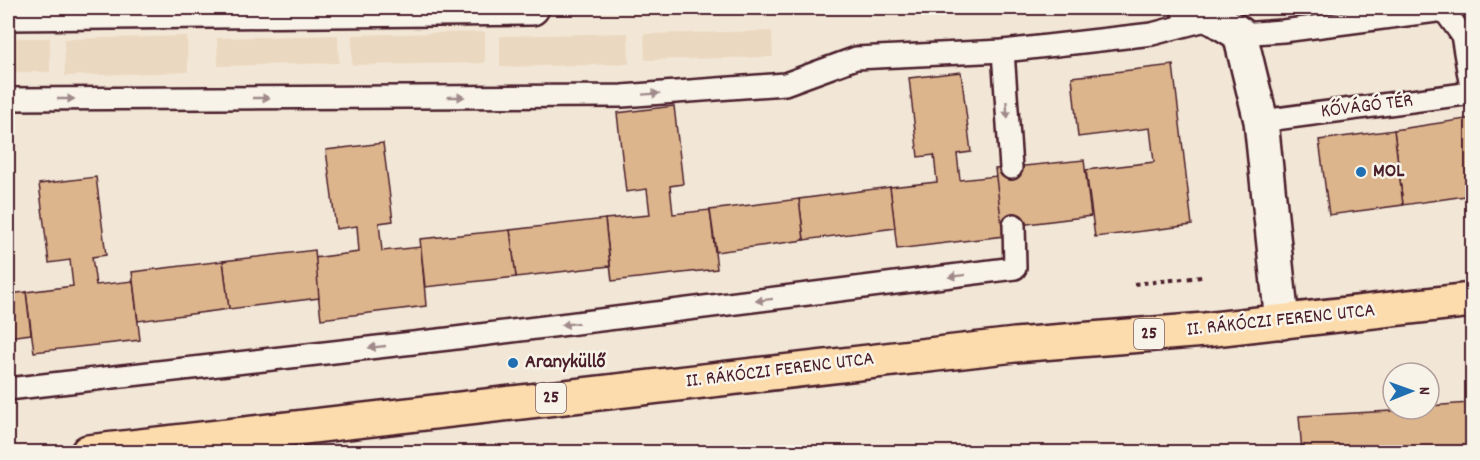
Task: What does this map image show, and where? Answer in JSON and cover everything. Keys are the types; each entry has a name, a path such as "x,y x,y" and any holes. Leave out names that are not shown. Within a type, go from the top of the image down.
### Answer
{"main road":[{"name":"II. RÁKÓCZI FERENC UTCA","path":"88,453 1015,345 1282,322 1473,300"}],"street":[{"path":"8,13 532,8"},
{"path":"1228,23 1261,121 1282,322"}],"lane":[{"name":"KŐVÁGÓ TÉR","path":"1228,23 1444,10 1462,35 1473,93 1261,121"},
{"path":"8,99 622,96 785,84 856,58 1003,51 1228,23"},
{"path":"1003,51 1011,168"},
{"path":"8,389 448,339 1016,268 1014,225"}],"path":[{"path":"1134,284 1202,277"}],"shaded area":[{"path":"772,31 773,57 645,60 644,34"},
{"path":"485,32 485,63 352,65 352,35"},
{"path":"628,33 629,64 500,67 500,36"},
{"path":"338,35 339,63 218,66 217,38"},
{"path":"187,36 188,72 65,76 64,39"},
{"path":"8,38 50,38 50,72 8,72"}],"building":[{"path":"1173,65 1192,225 1095,237 1086,170 1154,162 1150,128 1078,137 1072,77"},
{"path":"961,72 971,152 957,154 960,180 997,176 1004,236 897,249 890,187 937,182 934,155 918,157 909,78"},
{"path":"674,106 683,184 670,186 673,214 710,210 717,269 612,281 605,219 650,215 647,189 626,192 617,113"},
{"path":"1472,118 1472,195 1403,205 1394,130"},
{"name":"MOL","path":"1394,130 1403,205 1329,215 1319,140"},
{"path":"383,143 393,221 379,223 382,251 421,247 426,306 321,319 314,258 359,252 357,226 336,229 326,150"},
{"path":"1084,160 1091,216 1002,227 995,169"},
{"path":"96,177 106,255 92,257 96,285 133,281 140,340 34,352 26,292 73,286 70,260 49,263 39,184"},
{"path":"890,187 895,228 804,240 799,199"},
{"path":"799,199 804,240 716,252 710,210"},
{"path":"605,219 610,266 516,277 510,230"},
{"path":"510,230 516,277 425,287 420,239"},
{"path":"315,250 319,298 229,309 223,261"},
{"path":"223,261 229,309 138,321 132,272"},
{"path":"26,292 31,334 8,337 8,294"},
{"path":"1469,403 1472,452 1302,452 1299,416 1381,412 1381,421 1441,421 1441,405"}],"place":[{"name":"MOL","path":"1361,172"},
{"name":"Aranyküllő","path":"513,363"}]}
